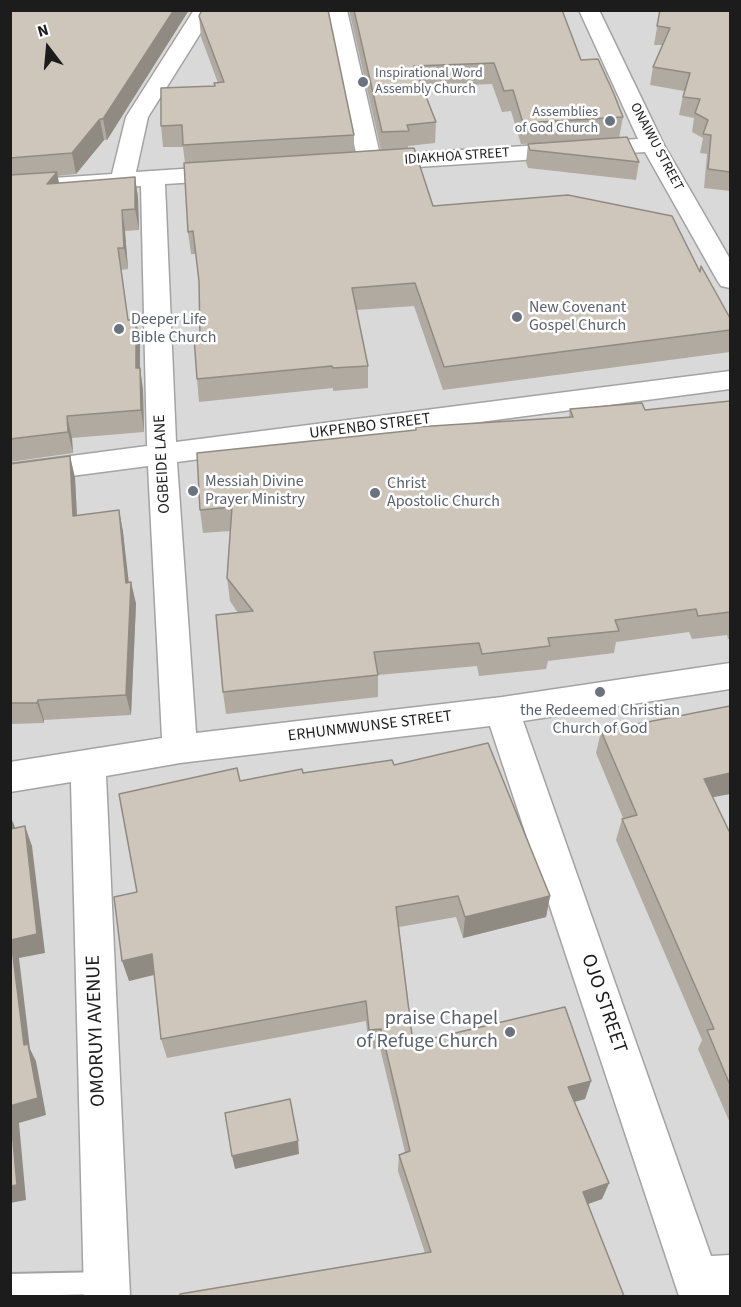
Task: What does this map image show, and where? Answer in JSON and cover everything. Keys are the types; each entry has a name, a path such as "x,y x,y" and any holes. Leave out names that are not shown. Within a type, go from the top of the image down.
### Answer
{"street":[{"path":"123,179 137,117 205,10"},
{"name":"IDIAKHOA STREET","path":"337,10 359,164 652,145"},
{"name":"ONAIWU STREET","path":"589,10 652,145 730,280"},
{"path":"10,188 254,172"},
{"name":"OGBEIDE LANE","path":"153,178 162,454 180,749"},
{"name":"UKPENBO STREET","path":"10,474 730,380"},
{"name":"ERHUNMWUNSE STREET","path":"10,777 180,749 502,711 730,676"},
{"name":"OJO STREET","path":"502,711 710,1284"},
{"name":"OMORUYI AVENUE","path":"88,765 107,1290"}],"lane":[{"path":"10,1284 107,1290"}],"shaded area":[{"path":"11,11 730,11 730,1296 11,1296"}],"building":[{"path":"10,10 174,10 103,119 100,119 72,153 10,158"},
{"path":"202,10 328,10 354,135 183,145 182,125 161,126 161,88 215,86 214,83 224,82 199,16"},
{"path":"354,10 562,10 581,60 598,59 623,117 523,123 513,90 504,91 494,63 414,66 436,122 407,125 409,131 382,132"},
{"path":"660,10 730,10 730,172 708,169 711,135 703,134 708,120 695,113 700,99 683,97 690,73 653,67 670,28 657,26"},
{"path":"627,137 639,162 530,150 528,144"},
{"path":"414,148 433,206 568,195 672,216 700,272 701,266 730,318 730,330 444,367 415,283 352,288 368,366 333,368 332,366 197,379 194,337 200,337 199,281 193,231 188,232 184,163"},
{"path":"57,172 47,184 135,177 135,209 122,210 124,248 118,248 128,320 136,320 136,368 140,368 141,410 67,416 68,432 10,439 10,175"},
{"path":"730,401 730,612 698,616 696,609 615,620 619,631 548,638 550,646 482,654 479,643 374,652 378,675 223,692 216,615 253,611 227,578 232,507 200,510 197,453 416,430 416,427 573,417 570,409 642,403 645,410"},
{"path":"70,456 73,516 119,510 126,583 131,582 126,695 38,700 37,703 10,703 10,464"},
{"path":"730,706 730,773 704,779 730,833 730,1085 707,1030 714,1029 622,819 637,815 601,731"},
{"path":"488,743 550,896 465,917 458,896 396,907 413,1043 565,1007 591,1081 568,1087 609,1183 583,1192 624,1296 180,1296 180,1294 431,1252 399,1155 410,1151 381,1029 369,1030 366,1001 161,1039 152,954 122,961 114,897 137,892 119,794 237,768 240,781 302,769 303,773 392,760 394,765"},
{"path":"10,823 11,829 25,826 37,934 11,940 24,1045 28,1044 38,1098 10,1106"},
{"path":"290,1099 298,1141 232,1156 225,1113"},
{"path":"10,1109 17,1185 10,1186"}],"place":[{"name":"Inspirational Word Assembly Church","path":"363,82"},
{"name":"Assemblies of God Church","path":"610,121"},
{"name":"New Covenant Gospel Church","path":"517,317"},
{"name":"Deeper Life Bible Church","path":"119,329"},
{"name":"Messiah Divine Prayer Ministry","path":"193,491"},
{"name":"Christ Apostolic Church","path":"375,493"},
{"name":"the Redeemed Christian Church of God","path":"600,692"},
{"name":"praise Chapel of Refuge Church","path":"510,1032"}]}
